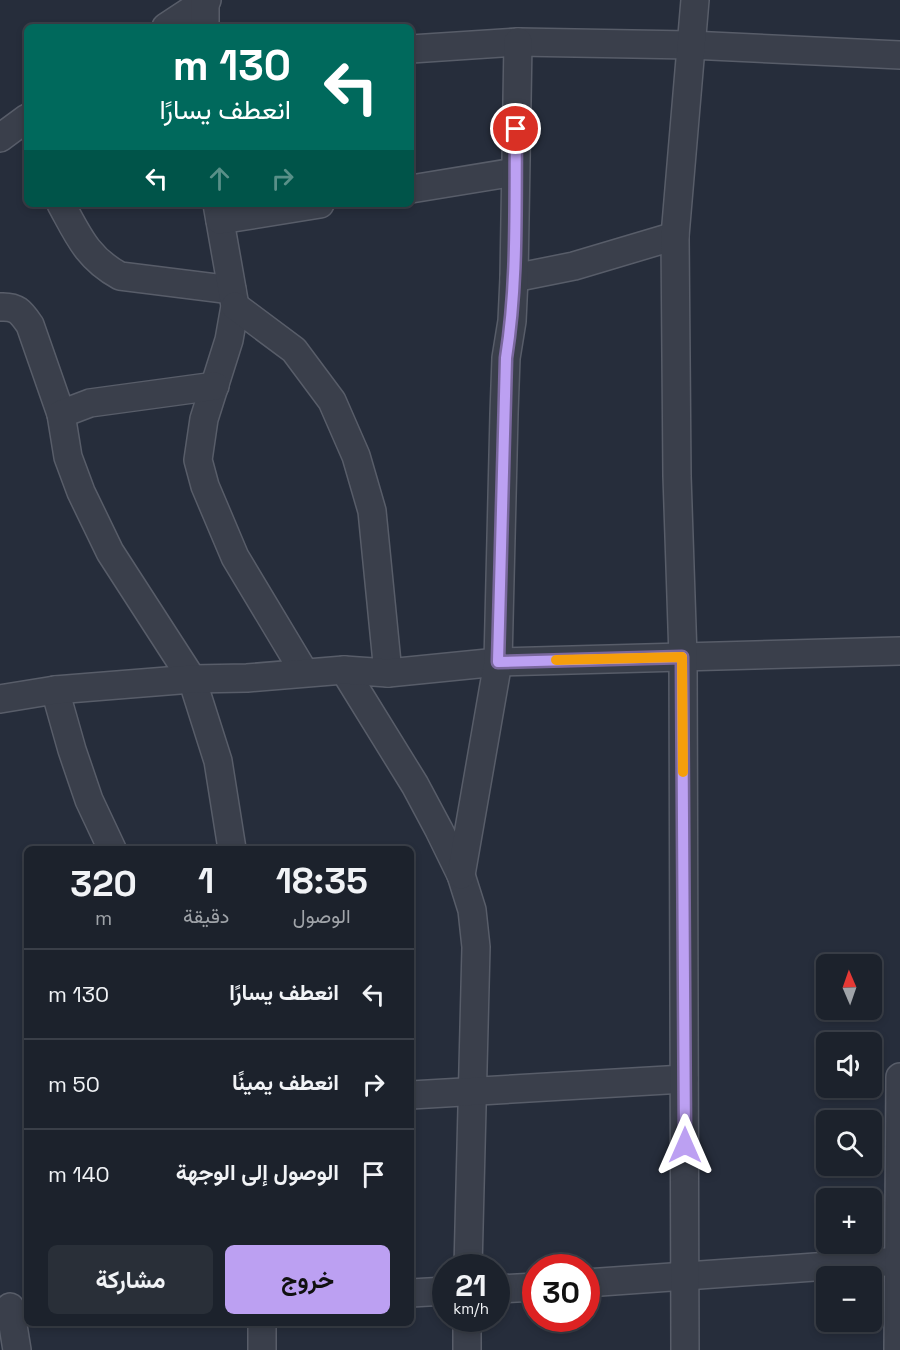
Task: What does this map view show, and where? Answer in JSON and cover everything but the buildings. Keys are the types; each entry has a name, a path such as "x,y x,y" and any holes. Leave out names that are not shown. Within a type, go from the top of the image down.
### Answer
{"street":[{"path":"170,24 206,0"},
{"path":"205,24 206,0"},
{"path":"685,1350 682,657 677,476 675,236 695,0"},
{"path":"460,875 498,662 506,358 512,321 514,278 518,42"},
{"path":"414,49 518,42 690,45 900,56"},
{"path":"414,189 515,172"},
{"path":"63,207 87,250 104,267 120,276 233,298 294,350 332,401 356,456 372,511 387,673"},
{"path":"282,207 218,212 233,298 230,340 204,419 198,460 205,486 235,557 304,672"},
{"path":"514,278 574,266 675,236"},
{"path":"0,307 11,306 21,312 30,325 62,414 68,457 81,492 110,552 192,679 218,761 232,846"},
{"path":"62,414 90,403 215,386"},
{"path":"0,699 55,690 192,679 247,678 304,672 344,670 387,673 498,662 900,651"},
{"path":"344,670 440,830 460,875 472,910 476,947 468,1254"},
{"path":"55,690 88,800 111,846"},
{"path":"898,1350 900,1077"},
{"path":"414,1095 684,1079"},
{"path":"600,1282 899,1261"},
{"path":"414,1293 432,1292"},
{"path":"12,1307 17,1350"},
{"path":"262,1326 262,1350"},
{"path":"467,1332 467,1350"}],"slow traffic":[{"path":"556,660 682,657 683,772"}],"route":[{"path":"516,129 514,278 512,321 506,358 498,662 682,657 685,1145"}]}
